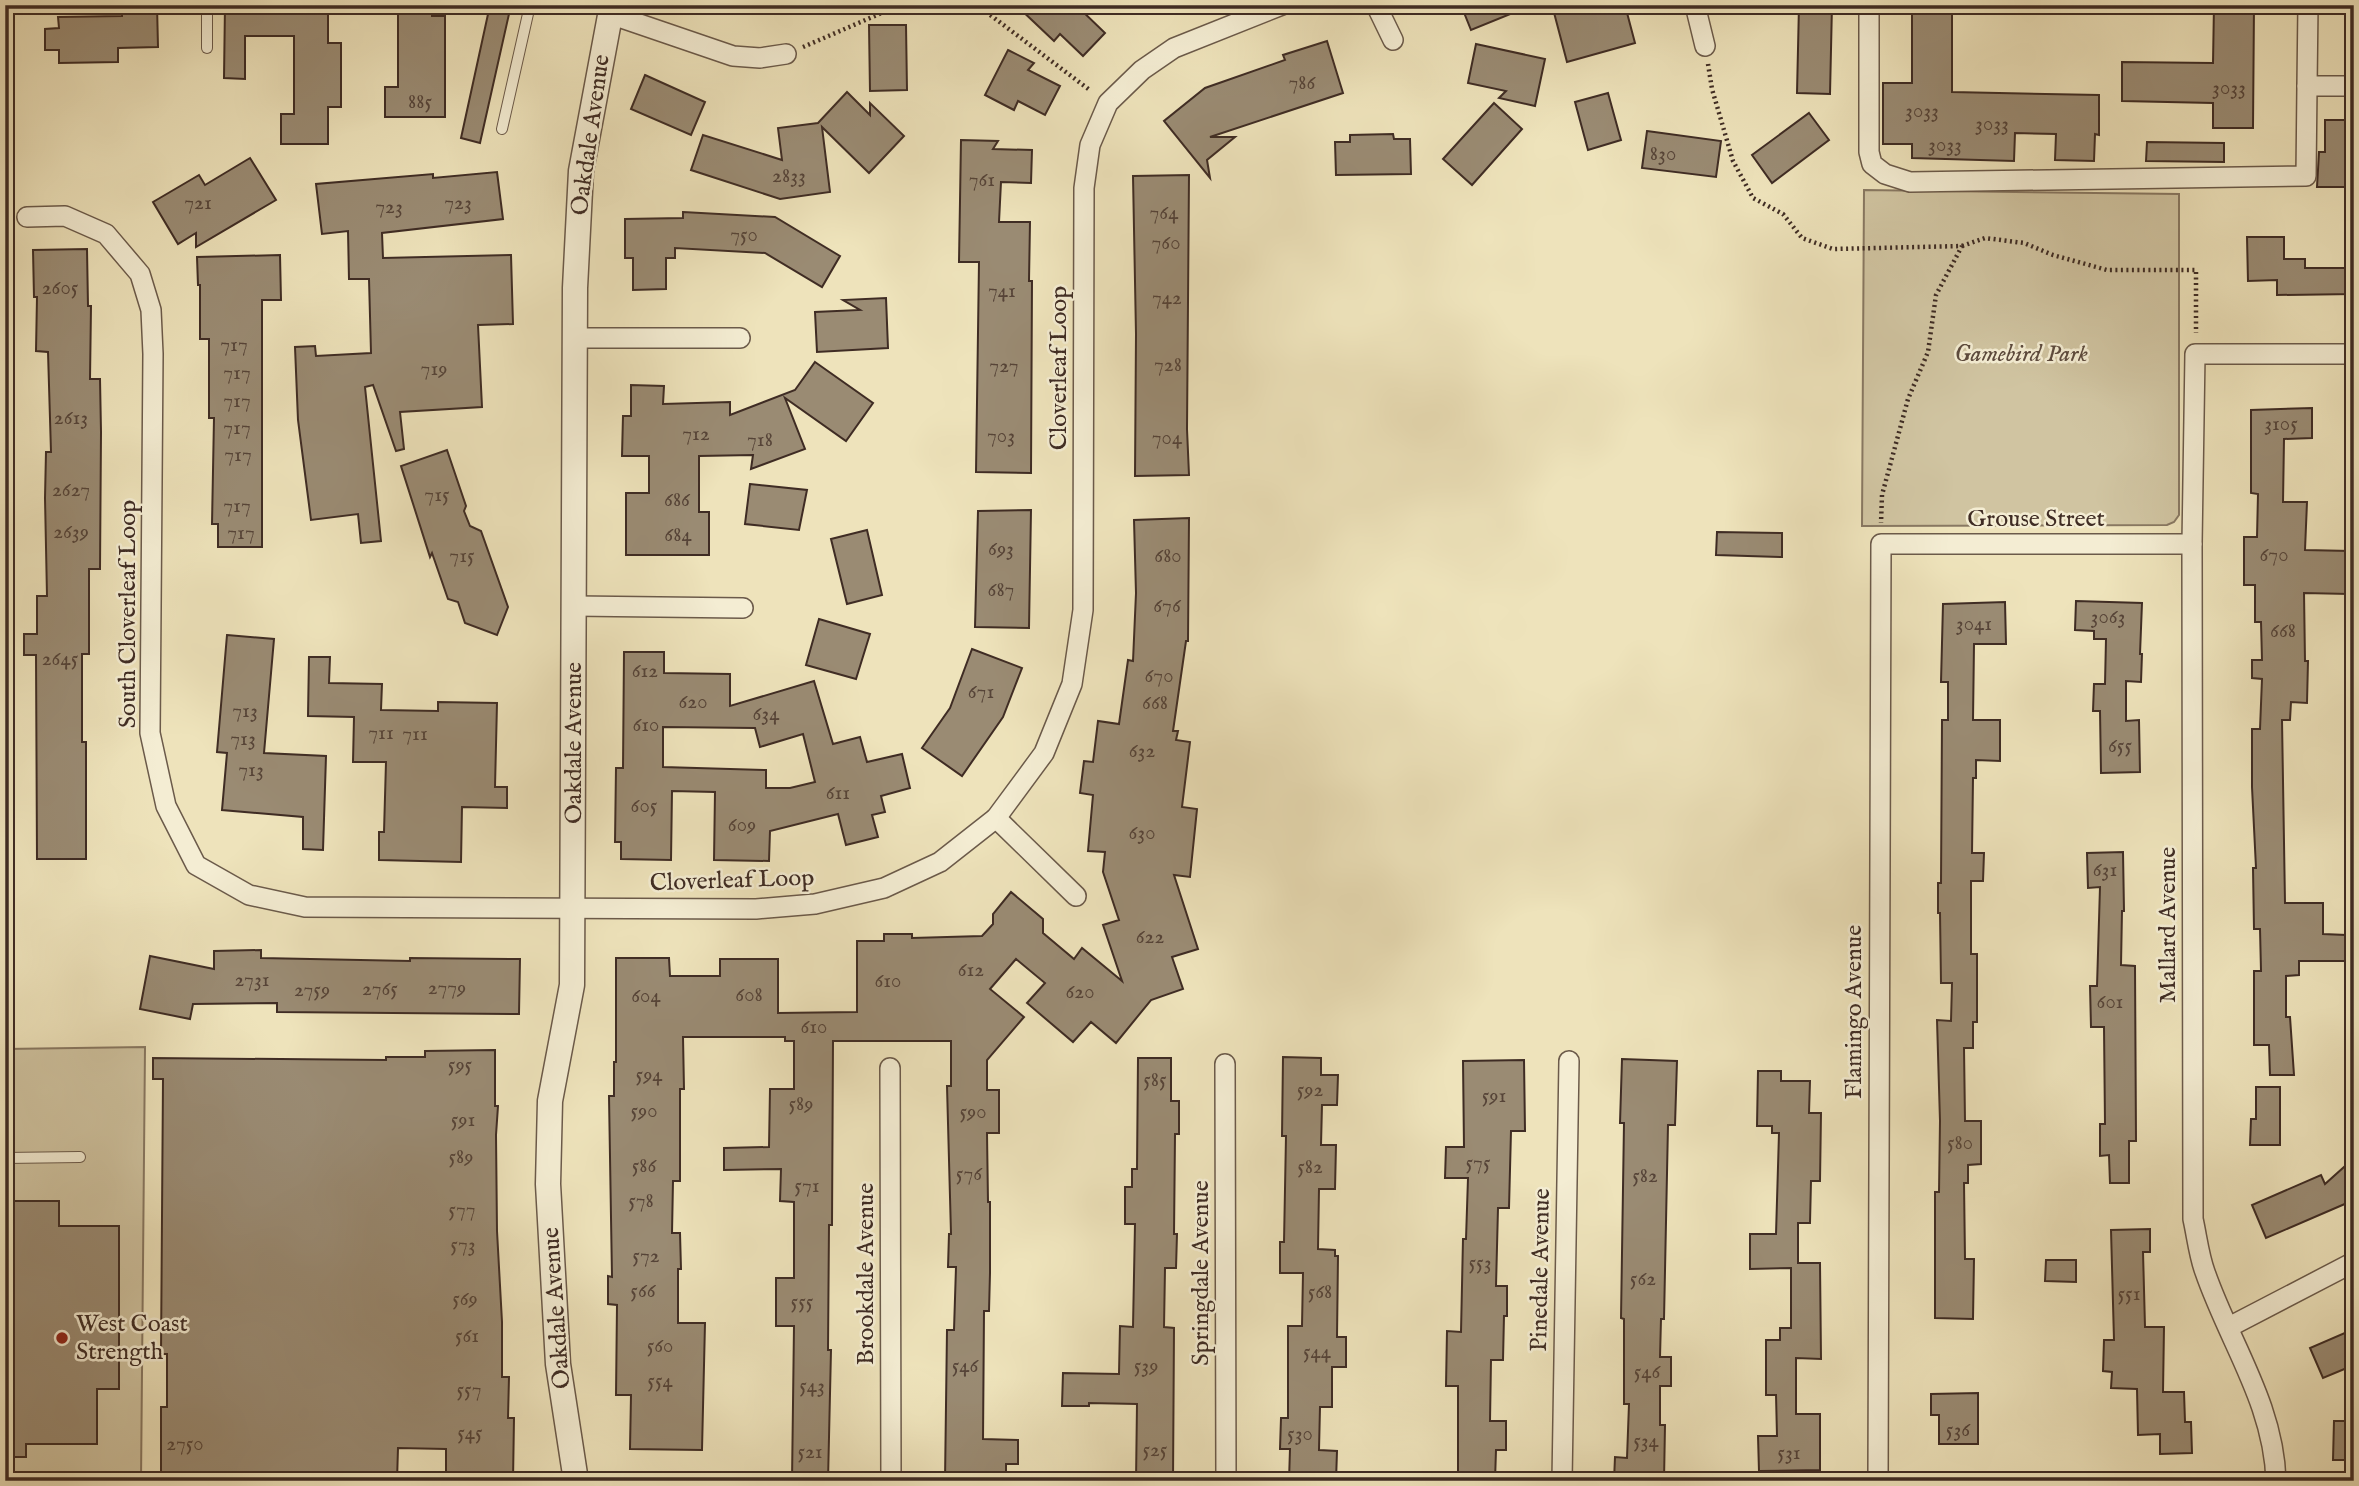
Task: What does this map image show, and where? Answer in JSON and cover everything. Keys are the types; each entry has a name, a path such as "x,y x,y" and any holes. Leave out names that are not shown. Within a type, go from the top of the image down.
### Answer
{"street":[{"name":"Cloverleaf Loop","path":"573,909 756,909 815,904 884,888 940,862 996,818 1044,753 1072,684 1083,610 1084,188 1090,145 1108,103 1142,70 1174,48 1282,5"},
{"path":"1376,5 1393,40"},
{"path":"1695,5 1705,46"},
{"path":"1869,5 1869,152 1872,164 1885,174 1910,182 2306,176 2308,5"},
{"path":"611,9 733,57 760,58 786,54"},
{"name":"Oakdale Avenue","path":"576,1481 558,1364 548,1184 550,1101 572,985 575,288 581,171 611,9"},
{"path":"2307,86 2354,86"},
{"name":"South Cloverleaf Loop","path":"27,217 65,216 106,234 140,274 151,310 153,354 150,733 166,806 196,865 249,895 305,907 573,909"},
{"path":"575,338 740,338"},
{"path":"2195,354 2354,354"},
{"name":"Mallard Avenue","path":"2195,354 2192,544 2193,1219 2204,1271 2259,1395 2275,1465 2276,1481"},
{"name":"Grouse Street","path":"1881,544 2192,544"},
{"name":"Flamingo Avenue","path":"1878,1481 1881,544"},
{"path":"574,606 743,608"},
{"path":"996,818 1076,895"},
{"name":"Pinedale Avenue","path":"1562,1481 1569,1061"},
{"name":"Springdale Avenue","path":"1225,1064 1226,1481"},
{"name":"Brookdale Avenue","path":"890,1068 891,1481"},
{"path":"2229,1327 2354,1262"}],"lane":[{"path":"207,5 207,48"},
{"path":"502,129 530,5"},
{"path":"5,1158 80,1157"}],"path":[{"path":"786,54 900,5"},
{"path":"977,5 1108,103"},
{"path":"2347,5 2349,70 2354,70"},
{"path":"1705,46 1712,89 1734,161 1753,198 1783,214 1802,238 1833,249 1962,246 1984,238 2024,243 2053,255 2107,270 2196,270 2195,354"},
{"path":"1881,544 1882,495 1894,446 1908,399 1928,352 1936,295 1962,246"}],"green space":[{"name":"Gamebird Park","path":"1864,190 2179,194 2179,515 2174,522 2167,525 1862,526"},
{"path":"145,1047 141,1481 5,1481 5,1049"}],"building":[{"path":"122,5 157,5 158,47 118,48 118,62 59,63 59,50 45,50 45,29 59,28 58,17 122,16"},
{"path":"225,5 328,5 328,43 341,43 341,107 328,107 328,144 281,144 281,114 294,114 294,36 245,36 245,79 224,78"},
{"path":"398,5 432,5 432,16 445,16 445,117 385,117 385,87 398,87"},
{"path":"490,5 511,5 480,143 461,138"},
{"path":"1016,5 1076,5 1105,33 1083,56 1060,34 1054,41"},
{"path":"1461,5 1530,5 1530,6 1471,30"},
{"path":"1552,5 1617,5 1619,11 1626,9 1635,43 1567,62"},
{"path":"1799,5 1832,5 1830,94 1797,93"},
{"path":"1912,5 1952,5 1952,92 2099,95 2099,135 2095,134 2094,161 2055,160 2056,134 2015,133 2014,161 1912,158 1912,144 1883,144 1883,83 1912,83"},
{"path":"2214,5 2254,5 2253,128 2213,128 2213,103 2122,101 2122,62 2213,63"},
{"path":"869,25 906,25 907,90 870,91"},
{"path":"1327,41 1343,93 1210,137 1235,137 1207,160 1210,178 1164,121 1205,88 1285,60 1283,55"},
{"path":"1476,44 1545,59 1535,106 1499,98 1506,91 1468,83"},
{"path":"1008,50 1034,63 1028,70 1060,86 1045,115 1018,101 1014,110 985,95"},
{"path":"645,75 705,102 691,135 631,109"},
{"path":"847,92 870,115 870,103 904,136 869,173 822,127 830,192 780,199 691,170 703,135 782,160 778,128 818,123"},
{"path":"1608,93 1621,140 1588,150 1575,102"},
{"path":"1494,103 1522,129 1472,185 1443,159"},
{"path":"1809,113 1829,140 1772,183 1752,155"},
{"path":"2325,120 2346,120 2347,187 2317,187 2319,152 2325,152"},
{"path":"1647,131 1721,141 1716,177 1642,168"},
{"path":"1393,134 1394,139 1410,139 1411,174 1336,175 1335,142 1350,142 1350,135"},
{"path":"961,140 998,141 993,149 1032,150 1031,183 1001,182 999,222 1030,222 1031,473 976,472 979,262 959,262"},
{"path":"2147,142 2224,143 2224,162 2146,161"},
{"path":"250,158 276,200 196,247 196,233 178,244 153,202 199,175 205,185"},
{"path":"497,172 503,219 382,233 383,258 511,255 513,324 478,325 482,407 400,412 404,449 396,451 373,385 365,387 381,541 361,543 358,514 311,520 298,420 295,347 315,346 316,356 371,353 369,279 349,279 348,231 322,234 316,184 433,174 433,178"},
{"path":"1189,175 1189,475 1135,476 1133,176"},
{"path":"683,212 775,217 840,256 822,287 765,253 675,248 675,258 666,258 666,289 633,290 633,258 625,258 625,219 683,218"},
{"path":"2247,237 2284,237 2284,259 2305,259 2305,268 2354,268 2354,294 2277,295 2277,280 2248,281"},
{"path":"87,249 88,306 91,306 90,379 100,379 101,432 100,569 89,569 89,654 82,654 82,742 86,742 86,859 37,859 36,655 24,655 24,634 37,634 37,596 47,596 46,452 51,452 48,352 36,351 37,297 34,297 33,250"},
{"path":"280,255 281,300 262,300 262,547 218,547 218,524 212,524 214,418 209,418 209,339 200,339 197,257"},
{"path":"886,298 888,348 817,352 815,312 860,310 843,300"},
{"path":"815,362 873,403 846,441 785,398 805,449 751,469 753,455 699,456 699,512 709,512 709,555 626,555 626,493 649,493 649,456 622,456 623,416 631,416 631,385 664,386 663,404 730,402 730,415 795,390"},
{"path":"2312,408 2312,438 2284,439 2283,502 2307,502 2305,550 2350,551 2349,594 2304,593 2305,661 2308,661 2307,703 2291,702 2290,720 2282,720 2285,903 2323,903 2323,934 2346,935 2345,961 2299,961 2299,975 2286,976 2286,1017 2290,1017 2294,1075 2270,1075 2269,1045 2254,1045 2254,971 2261,971 2260,929 2254,929 2253,868 2256,868 2252,729 2260,729 2262,679 2252,678 2252,660 2262,660 2261,622 2255,622 2255,585 2244,585 2244,537 2257,537 2258,494 2251,493 2251,410"},
{"path":"447,450 466,506 464,511 470,526 481,531 508,607 497,635 465,623 458,602 448,599 432,553 430,557 401,466"},
{"path":"750,484 807,490 799,530 745,524"},
{"path":"1031,510 1029,628 975,627 978,511"},
{"path":"1189,518 1188,641 1173,731 1178,731 1176,740 1190,742 1182,807 1197,809 1190,877 1174,875 1198,949 1172,957 1183,989 1151,1000 1116,1043 1091,1022 1073,1042 1027,1003 1045,983 1016,959 990,989 1024,1017 987,1060 987,1090 999,1090 999,1133 987,1133 990,1273 989,1311 984,1311 983,1439 1018,1440 1018,1464 1006,1464 1006,1481 945,1481 947,1330 954,1330 956,1267 948,1267 951,1234 947,1086 951,1086 951,1041 833,1041 828,1481 792,1481 794,1326 776,1326 776,1278 794,1278 794,1202 780,1201 781,1169 724,1170 724,1148 769,1147 770,1089 794,1089 794,1041 785,1041 785,1037 683,1037 680,1181 673,1181 672,1233 680,1233 678,1323 705,1323 702,1450 630,1449 631,1395 616,1395 617,1305 608,1304 608,1276 612,1277 609,1096 614,1096 616,1062 616,958 669,958 670,976 720,976 720,959 778,959 778,1013 857,1012 857,941 884,941 884,934 912,934 912,938 982,936 993,924 993,914 1011,892 1043,919 1043,933 1074,959 1082,948 1122,981 1103,925 1119,920 1103,872 1105,852 1088,851 1093,795 1080,793 1084,761 1093,762 1098,721 1119,724 1128,660 1133,661 1136,593 1134,520"},
{"path":"867,530 882,595 847,604 831,539"},
{"path":"1717,532 1782,533 1782,557 1716,555"},
{"path":"2076,601 2142,603 2141,682 2126,681 2126,721 2139,720 2140,772 2101,773 2100,711 2093,711 2094,684 2105,684 2106,639 2094,639 2094,631 2075,630"},
{"path":"2005,602 2006,644 1974,644 1973,720 2000,720 2000,761 1976,760 1976,778 1973,778 1972,853 1984,853 1983,881 1971,881 1971,954 1977,954 1977,1022 1973,1022 1973,1048 1964,1048 1965,1121 1981,1121 1981,1164 1968,1165 1968,1183 1964,1183 1965,1259 1974,1259 1973,1319 1935,1318 1935,1192 1939,1192 1940,1121 1937,1020 1951,1021 1952,983 1941,983 1938,913 1938,883 1941,883 1942,720 1948,720 1948,682 1941,682 1943,604"},
{"path":"819,619 870,634 856,679 806,665"},
{"path":"227,635 274,639 264,753 326,756 323,850 303,849 303,817 222,810 227,753 217,752"},
{"path":"972,649 1022,668 1003,717 962,776 922,748 950,708"},
{"path":"624,652 664,652 664,673 730,674 730,706 814,681 833,744 860,737 867,762 902,754 910,788 881,796 885,812 872,815 878,837 846,845 838,814 770,831 769,861 714,860 715,792 672,791 671,860 621,859 621,842 615,842 616,768 623,768","holes":["663,727 755,728 760,747 803,734 815,782 790,788 766,788 766,770 663,767"]},
{"path":"309,657 330,657 329,683 382,684 381,710 438,711 438,702 497,703 495,787 507,787 507,808 462,807 461,862 379,860 379,832 384,832 386,762 353,762 354,717 308,716"},
{"path":"2123,852 2121,965 2135,966 2136,1141 2129,1141 2129,1183 2110,1183 2109,1155 2100,1156 2100,1124 2105,1124 2104,1027 2091,1027 2090,986 2097,986 2100,887 2088,888 2087,853"},
{"path":"261,950 261,958 410,961 410,958 520,959 519,1014 277,1012 277,1003 193,1004 190,1019 140,1009 150,956 214,969 214,951"},
{"path":"495,1050 502,1377 509,1377 508,1418 514,1418 513,1481 446,1481 446,1449 398,1448 397,1481 161,1481 161,1407 167,1407 167,1354 161,1354 163,1079 153,1079 153,1058 386,1060 386,1057 425,1057 425,1051"},
{"path":"1283,1057 1321,1058 1321,1075 1338,1075 1337,1105 1322,1105 1321,1145 1336,1145 1335,1189 1319,1189 1318,1249 1335,1250 1335,1256 1338,1256 1337,1337 1346,1337 1346,1367 1332,1367 1332,1407 1320,1407 1319,1450 1337,1451 1336,1481 1289,1481 1290,1449 1280,1449 1281,1418 1288,1418 1288,1326 1302,1326 1303,1273 1280,1273 1280,1242 1284,1242 1286,1136 1282,1136"},
{"path":"1138,1058 1171,1058 1171,1101 1179,1101 1179,1134 1175,1134 1176,1268 1165,1268 1164,1327 1174,1328 1173,1481 1136,1481 1137,1404 1089,1403 1089,1406 1062,1406 1063,1373 1119,1374 1120,1326 1133,1327 1135,1224 1125,1224 1125,1187 1132,1187 1132,1169 1137,1169"},
{"path":"1622,1059 1677,1061 1675,1125 1668,1125 1664,1319 1661,1319 1660,1357 1671,1357 1671,1386 1660,1386 1660,1425 1665,1425 1664,1481 1614,1481 1615,1457 1627,1458 1629,1404 1624,1404 1624,1319 1621,1318 1624,1123 1620,1123"},
{"path":"1524,1060 1525,1131 1511,1131 1509,1208 1498,1208 1496,1286 1507,1286 1507,1316 1504,1316 1503,1360 1491,1360 1490,1421 1506,1421 1506,1450 1496,1450 1495,1481 1458,1481 1458,1386 1446,1386 1447,1331 1461,1332 1463,1239 1466,1239 1468,1178 1445,1178 1446,1147 1464,1147 1463,1061"},
{"path":"1758,1071 1781,1071 1781,1081 1810,1081 1809,1113 1821,1113 1820,1181 1811,1181 1810,1223 1798,1223 1798,1263 1820,1263 1821,1359 1796,1358 1796,1414 1820,1414 1820,1470 1759,1471 1758,1436 1777,1436 1776,1395 1766,1395 1766,1340 1780,1340 1780,1328 1791,1328 1791,1268 1750,1269 1750,1234 1776,1234 1779,1133 1772,1133 1772,1126 1757,1126"},
{"path":"2256,1087 2280,1087 2280,1145 2250,1145 2251,1119 2256,1119"},
{"path":"2354,1158 2354,1200 2266,1238 2252,1205 2321,1175 2325,1184"},
{"name":"West Coast Strength","path":"5,1201 59,1201 59,1226 119,1226 119,1389 97,1389 97,1444 26,1444 26,1457 5,1457"},
{"path":"2150,1229 2150,1252 2143,1252 2145,1327 2164,1327 2163,1392 2184,1392 2185,1422 2191,1422 2192,1453 2160,1454 2160,1434 2138,1435 2137,1389 2111,1388 2112,1372 2103,1371 2104,1340 2114,1340 2111,1230"},
{"path":"2046,1260 2076,1260 2076,1282 2045,1281"},
{"path":"2354,1329 2354,1365 2323,1378 2310,1348"},
{"path":"1978,1393 1978,1444 1939,1444 1939,1415 1931,1415 1931,1394"},
{"path":"2334,1421 2354,1421 2354,1460 2333,1460"}],"place":[{"name":"West Coast Strength","path":"62,1338"}]}
